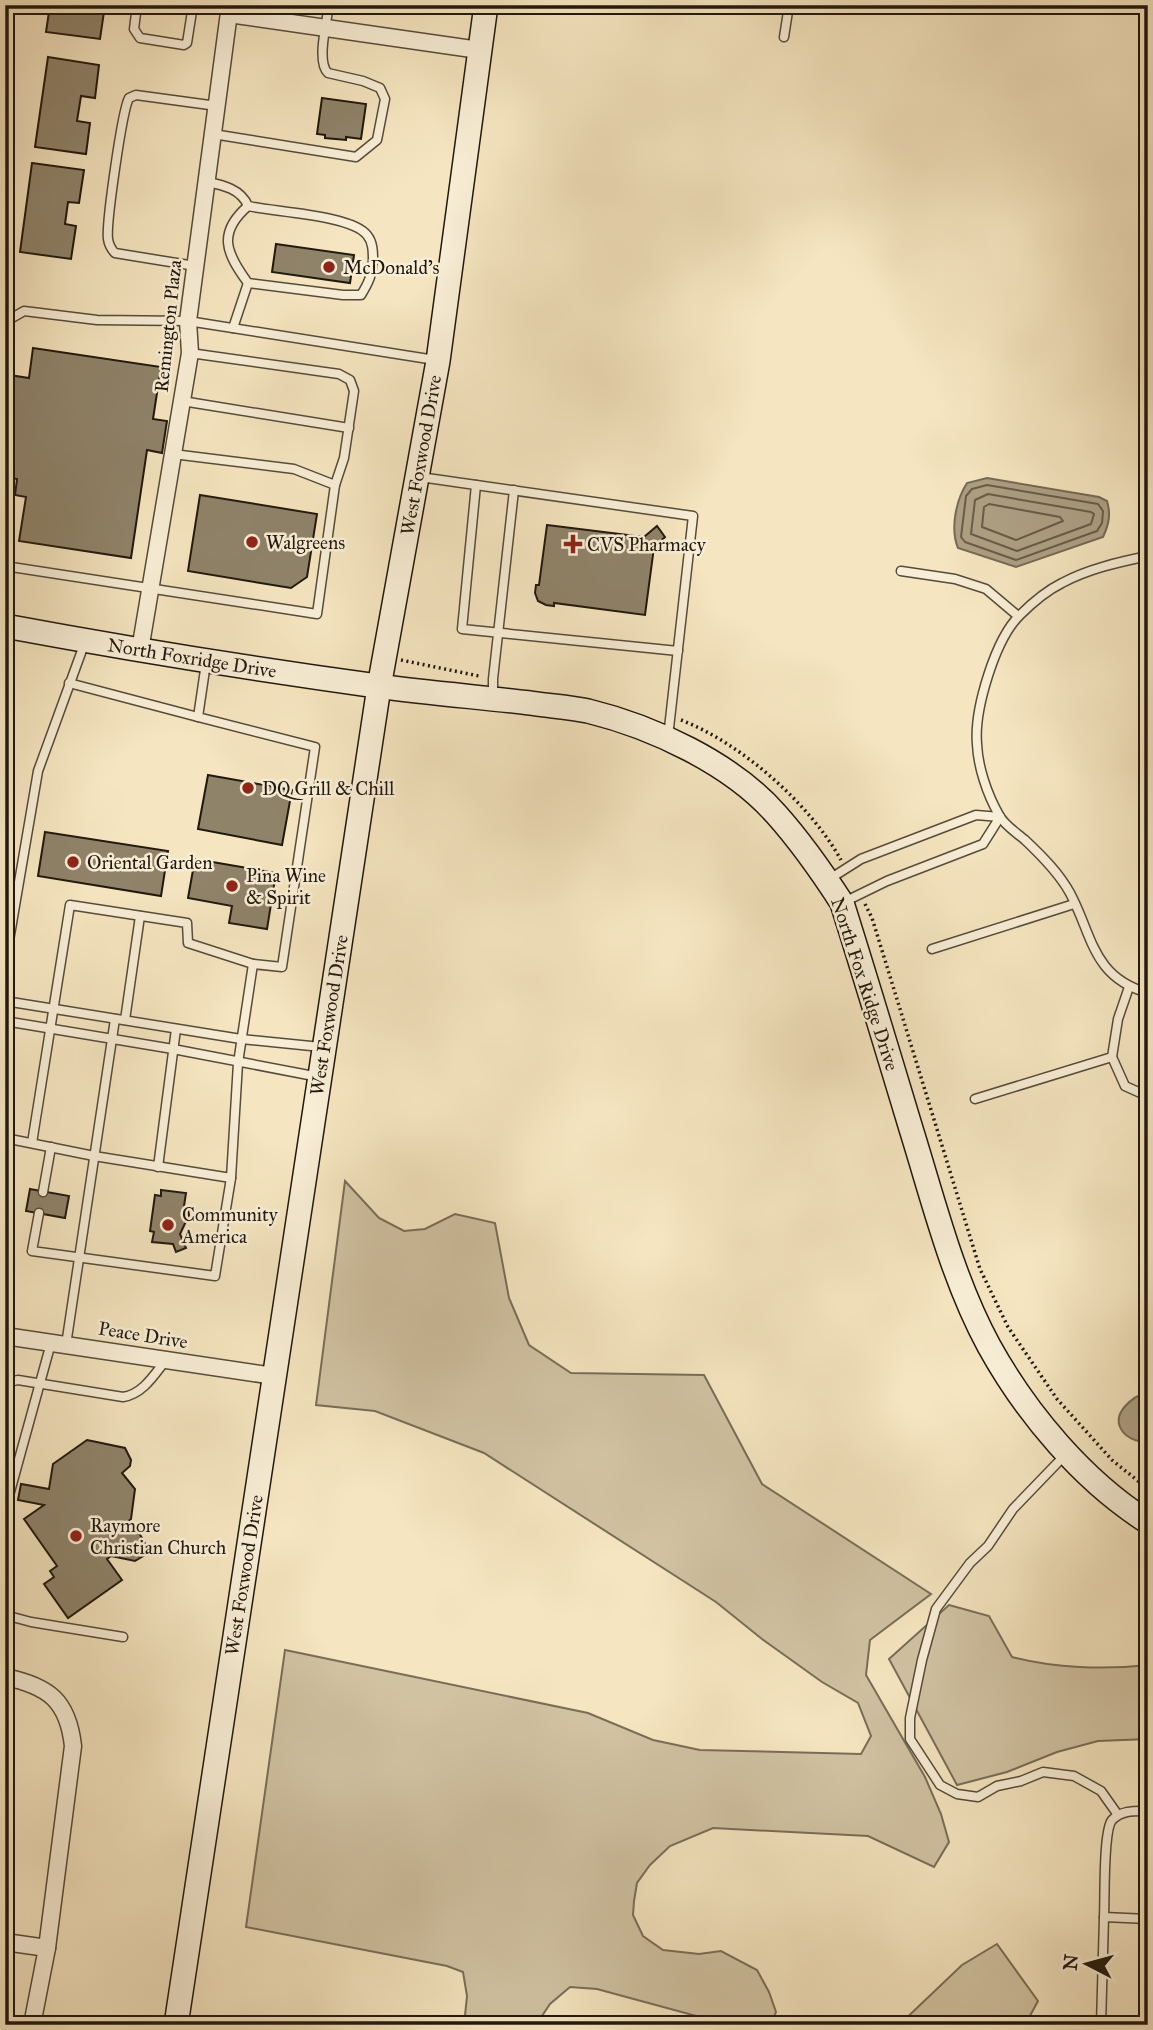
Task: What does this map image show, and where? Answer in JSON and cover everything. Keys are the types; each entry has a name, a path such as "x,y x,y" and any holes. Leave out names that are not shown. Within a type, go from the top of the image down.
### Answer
{"main road":[{"name":"West Foxwood Drive","path":"176,2025 379,687 438,361 486,5"},
{"name":"North Foxridge Drive","path":"5,626 379,687"},
{"name":"North Fox Ridge Drive","path":"379,687 493,689 626,722 717,764 746,785 837,874 851,898 942,1229 965,1292 989,1346 1018,1392 1067,1453 1095,1483 1148,1522"}],"street":[{"path":"229,9 326,27 480,50"},
{"name":"Remington Plaza","path":"140,650 190,353 188,321 229,9"},
{"name":"Peace Drive","path":"5,1336 274,1376"},
{"path":"5,1677 19,1680 51,1695 65,1711 73,1746 47,1948 32,2025"},
{"path":"5,1942 47,1948"}],"lane":[{"path":"137,5 134,29 139,38 184,45 187,43 192,5"},
{"path":"213,134 356,157 377,140 386,99 380,88 328,73 323,69 329,5"},
{"path":"784,37 789,5"},
{"path":"195,266 116,253 109,246 107,236 111,206 126,103 129,98 136,95 217,106"},
{"path":"206,182 233,190 245,198 248,206"},
{"path":"248,206 345,221 368,235 373,250 372,277 361,295 248,283 230,257 227,238 231,223 248,206"},
{"path":"233,328 248,283"},
{"path":"5,323 24,311 97,320 188,321 438,361"},
{"path":"5,566 317,614 335,485 344,458 349,428 354,391 350,380 339,374 190,353"},
{"path":"181,401 349,428"},
{"path":"173,454 294,469 335,485"},
{"path":"417,477 693,516 668,740"},
{"path":"476,485 462,629 678,651"},
{"path":"493,689 514,491"},
{"path":"1148,556 1110,564 1061,583 1018,616 1001,644 988,679 979,715 977,744 984,779 1000,817 1045,858 1070,893 1102,962 1129,987 1148,993"},
{"path":"901,571 955,579 986,589 1018,616"},
{"path":"5,964 38,771 85,641"},
{"path":"198,716 207,660"},
{"path":"32,1143 70,905 187,923 187,943 253,964 282,967 315,747 69,683"},
{"path":"837,874 861,859 976,816 1000,817"},
{"path":"851,898 983,844 1000,817"},
{"path":"932,949 1074,904"},
{"path":"125,1020 140,916"},
{"path":"39,1213 32,1251 215,1276 232,1178 238,1063 253,964"},
{"path":"1129,987 1118,1019 1112,1057 1125,1086 1145,1095"},
{"path":"5,1002 241,1039 324,1048"},
{"path":"5,1510 40,1382 59,1344 79,1259 115,1019"},
{"path":"5,1021 51,1027 320,1077"},
{"path":"158,1167 176,1028"},
{"path":"975,1099 1112,1057"},
{"path":"5,1138 94,1156 232,1178"},
{"path":"43,1192 51,1147"},
{"path":"5,1383 18,1380 40,1382 130,1396 138,1392 166,1360"},
{"path":"1067,1453 1013,1509 988,1546 970,1563 936,1609 910,1718 910,1739 940,1785 957,1794 978,1797 998,1786 1043,1772 1074,1776 1101,1791 1118,1815"},
{"path":"5,1615 31,1622 123,1637"},
{"path":"1101,2025 1107,1838 1110,1823 1118,1815 1129,1811 1148,1811"},
{"path":"1104,1917 1148,1919"}],"path":[{"path":"384,658 415,662 493,689"},
{"path":"670,716 690,723 750,759 793,798 834,846 837,874"},
{"path":"851,898 872,918 980,1269 1003,1316 1057,1399 1112,1460 1148,1489"}],"shaded area":[{"path":"345,1181 379,1218 404,1231 425,1229 455,1214 495,1223 509,1298 529,1345 571,1373 704,1375 762,1484 931,1594 870,1640 866,1675 925,1777 941,1814 949,1842 934,1867 868,1836 713,1828 670,1846 650,1865 637,1883 633,1915 643,1936 663,1950 699,1954 721,1951 757,1970 776,2012 772,2022 722,2023 597,1989 570,1987 550,2004 536,2025 464,2025 467,1996 463,1972 447,1966 246,1927 285,1650 588,1713 653,1740 700,1750 861,1754 871,1736 858,1703 822,1682 716,1602 484,1453 375,1411 316,1405"},
{"path":"949,1605 989,1616 1012,1657 1079,1667 1148,1665 1148,1739 1098,1741 1057,1752 1007,1772 957,1785 889,1659"},
{"path":"997,1944 1038,2001 1025,2025 899,2025 962,1965"}],"water":[{"path":"987,478 1099,497 1107,501 1109,519 1103,537 1016,567 958,548 954,524 960,498 967,483"},
{"path":"1148,1392 1148,1444 1125,1435 1119,1425 1119,1419 1121,1412 1130,1402"}],"building":[{"path":"50,5 105,5 100,39 46,32"},
{"path":"48,57 99,65 95,98 81,96 77,121 90,123 86,154 35,147"},
{"path":"322,98 366,104 361,139 325,138 325,135 317,134"},
{"path":"32,163 84,170 79,203 68,202 65,224 76,226 71,259 20,252"},
{"path":"276,244 354,255 350,283 272,272"},
{"path":"33,348 161,367 153,419 167,421 162,453 147,450 131,558 19,541 26,497 15,495 17,479 5,477 5,400 9,375 29,378"},
{"name":"Walgreens","path":"200,495 317,514 307,577 291,588 188,571"},
{"name":"CVS Pharmacy","path":"547,525 644,537 657,526 665,537 654,547 645,615 554,603 554,606 546,605 538,601 535,593 536,585 539,585"},
{"path":"208,775 292,790 282,845 198,829"},
{"path":"45,832 168,851 161,896 38,876"},
{"name":"Pina Wine & Spirit","path":"195,859 276,873 267,929 229,923 232,906 188,898"},
{"path":"30,1189 69,1196 65,1218 26,1211"},
{"name":"Community America","path":"161,1190 186,1193 184,1206 189,1215 180,1234 186,1248 176,1252 173,1244 152,1242 154,1232 150,1231 155,1195 161,1196"},
{"path":"87,1440 125,1448 131,1460 130,1466 122,1473 135,1489 131,1519 118,1529 139,1533 146,1545 145,1555 135,1561 111,1556 107,1559 122,1580 68,1618 44,1584 54,1577 50,1571 57,1566 24,1519 44,1505 18,1500 21,1484 49,1489 53,1464"}],"place":[{"name":"McDonald's","path":"329,267"},
{"name":"Walgreens","path":"252,542"},
{"name":"CVS Pharmacy","path":"573,544"},
{"name":"DQ Grill & Chill","path":"248,788"},
{"name":"Oriental Garden","path":"73,862"},
{"name":"Pina Wine & Spirit","path":"232,886"},
{"name":"Community America","path":"168,1225"},
{"name":"Raymore Christian Church","path":"76,1536"}]}
